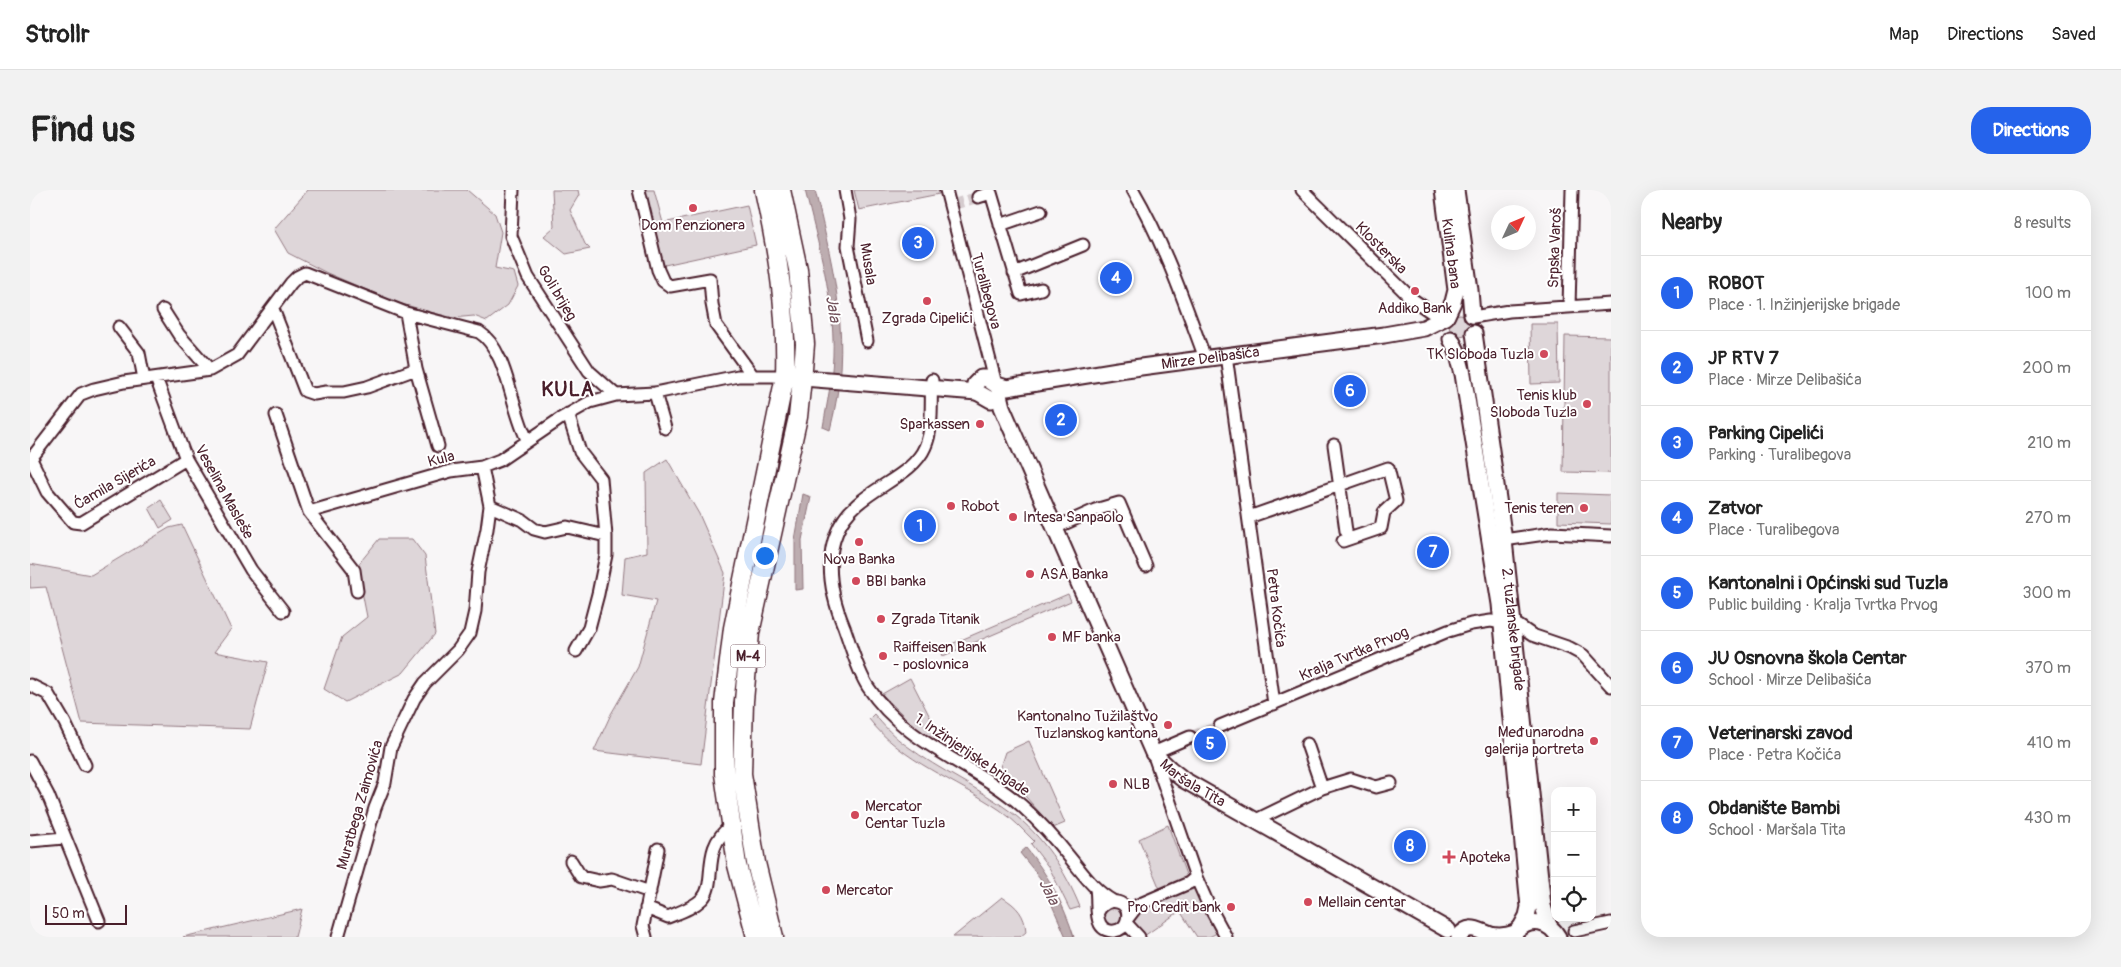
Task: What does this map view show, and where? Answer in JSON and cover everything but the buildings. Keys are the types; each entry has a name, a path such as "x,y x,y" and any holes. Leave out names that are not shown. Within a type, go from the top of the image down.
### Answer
{"main road":[{"name":"M-4","path":"764,190 781,274 786,341 798,416 750,633 744,701 742,774 756,863 774,937"},
{"name":"M-4","path":"756,937 737,865 731,826 724,774 724,703 732,638 790,373 804,344 798,269 781,190"},
{"name":"Kulina bana","path":"1443,190 1456,290 1446,316 1444,330 1450,338"},
{"name":"Kulina bana","path":"1456,190 1473,324"},
{"name":"Kulina bana","path":"1446,316 1459,309 1464,310 1473,324"},
{"name":"Mirze Delibašića","path":"790,373 989,388 1424,328 1446,316"},
{"path":"1450,338 1462,341 1471,337 1473,324"},
{"name":"2. tuzlanske brigade","path":"1473,324 1504,540 1508,624 1529,907 1527,916 1517,932"},
{"name":"Mirze Delibašića","path":"1424,328 1450,338"},
{"name":"2. tuzlanske brigade","path":"1450,338 1457,351 1463,374 1508,624 1543,906 1561,933"},
{"name":"Maršala Tita","path":"989,388 1055,528 1153,753 1170,770 1184,780 1457,933 1476,928 1490,935 1502,937 1517,932 1535,922 1561,933"}],"street":[{"name":"Goli brijeg","path":"513,190 511,236 528,277 589,371 616,396"},
{"path":"640,190 658,270 663,282 670,286 710,279 716,326 753,376"},
{"name":"Musala","path":"845,190 850,220 848,246 867,342"},
{"name":"Turalibegova","path":"946,190 951,205 989,388"},
{"path":"1133,190 1146,212 1172,271 1205,358"},
{"name":"Klosterska","path":"1302,190 1412,299 1431,312 1446,316"},
{"name":"Srpska Varoš","path":"1569,307 1572,190"},
{"name":"Turalibegova","path":"978,197 992,192 1000,226 1021,294 1041,288"},
{"path":"1000,226 1041,211"},
{"path":"1014,273 1083,245"},
{"path":"31,459 81,394 106,385 210,370 238,355 291,283 305,273 406,314 479,332 488,338 501,362 522,430 528,441"},
{"path":"1473,324 1489,315 1509,311 1611,304"},
{"path":"273,308 305,391 314,394 344,392 367,387 416,369"},
{"path":"163,310 179,336 210,370"},
{"path":"406,314 416,369 438,446"},
{"name":"Veselina Masleše","path":"119,327 139,353 186,459 250,570 283,611"},
{"name":"Petra Kočića","path":"1226,355 1274,704"},
{"name":"Kula","path":"309,512 451,471 482,467 500,460 568,414 590,402 616,396 655,393 738,376 790,373"},
{"name":"1. Inžinjerijske brigade","path":"932,384 929,436 925,448 910,466 862,499 849,511 841,521 836,534 831,571 834,602 864,680 873,695 916,737 996,787 1022,806 1047,831 1096,890 1115,902 1138,905"},
{"path":"655,393 664,428"},
{"path":"568,414 580,452 601,479 606,536 606,555 598,594 589,628 576,651"},
{"path":"276,415 309,512 354,570 357,591"},
{"path":"1249,517 1340,485 1388,468 1396,501 1384,512 1381,528 1345,536 1340,485 1334,445"},
{"name":"Ćamila Sijerića","path":"31,459 47,492 73,522 81,523 186,459"},
{"name":"Muratbega Zaimovića","path":"338,937 384,783 391,747 414,698 425,683 458,650 470,633 475,611 478,572 490,506 482,467"},
{"path":"1055,528 1095,510 1119,503 1146,566"},
{"path":"490,506 522,520 534,529 545,532 567,527 606,536"},
{"path":"1504,540 1552,533 1611,536"},
{"name":"Kralja Tvrtka Prvog","path":"1220,726 1448,631 1471,624 1491,621 1508,624"},
{"path":"1508,624 1519,626 1532,635 1570,648 1583,655 1611,686"},
{"path":"30,685 48,694 65,723 85,765"},
{"path":"1190,737 1153,753 1196,877 1206,902 1226,937"},
{"path":"1307,744 1322,788"},
{"path":"30,762 48,795 64,838 100,921"},
{"path":"1256,820 1322,788 1351,779 1376,787 1391,783"},
{"path":"646,908 668,917 692,907 704,898 712,853 721,833 731,826"},
{"path":"30,841 64,838"},
{"path":"646,937 643,926 658,849"},
{"path":"571,861 581,877 599,881 612,879 650,892"},
{"path":"1096,890 1099,922 1105,930 1120,930 1138,905 1196,877"},
{"path":"1098,912 1104,904 1115,902 1125,908 1127,920 1139,937"},
{"path":"1561,933 1611,923"}],"shaded area":[{"path":"308,190 467,190 495,214 501,232 495,268 514,272 518,286 508,305 487,321 474,316 452,318 395,302 327,273 288,253 274,229"},
{"path":"552,190 578,190 579,195 570,210 585,244 590,249 566,254 544,236 554,227"},
{"path":"644,190 654,190 663,223 747,205 756,245 660,266"},
{"path":"854,190 938,190 939,194 859,210"},
{"path":"1460,314 1468,317 1471,325 1468,333 1460,336 1452,333 1449,325 1452,317"},
{"name":"TK Sloboda Tuzla","path":"1530,324 1558,324 1559,383 1531,384"},
{"name":"Tenis klub Sloboda Tuzla","path":"1565,336 1611,337 1611,473 1563,472"},
{"path":"667,459 699,514 725,573 701,764 594,751 611,714 638,667 656,601 622,595 625,557 647,552 646,473"},
{"name":"Tenis teren","path":"1558,493 1611,495 1611,524 1558,522"},
{"path":"161,500 173,520 160,528 149,508"},
{"path":"182,525 231,629 214,652 268,662 250,729 82,723 46,587 30,588 30,564 91,575 169,528"},
{"path":"379,539 412,539 425,556 435,634 403,673 345,702 324,689 342,637 367,617 357,566"},
{"path":"1068,594 1071,601 943,656 940,649"},
{"path":"910,678 931,719 953,754 916,728 882,694"},
{"path":"874,714 889,731 907,746 998,803 1023,821 1043,843 1060,867 1080,907 1070,910 1050,869 1031,844 1034,841 1018,825 983,799 913,759 897,747 869,719"},
{"path":"1029,741 1065,823 1053,828 1019,789 998,773 1005,752"},
{"path":"1168,825 1189,883 1162,894 1139,839"},
{"path":"1193,885 1217,933 1209,937 1197,937 1180,911 1144,936 1133,920 1142,908"},
{"path":"1002,897 1012,904 1022,916 1026,932 1020,937 953,937"},
{"path":"1113,905 1122,911 1123,922 1114,928 1105,924 1103,917 1105,911"},
{"path":"302,909 295,937 183,937"}],"water":[{"name":"Jala","path":"805,190 815,190 835,280 839,309 840,367 837,398 830,430 823,427 833,356 831,314 825,272"},
{"path":"803,494 811,497 802,540 803,589 795,590 795,540"},
{"name":"Jala","path":"1026,848 1054,890 1074,937 1066,937 1040,878 1020,853"}],"tunnel":[{"path":"952,205 978,197"},
{"path":"1190,737 1220,726"}],"place":[{"name":"Dom Penzionera","path":"693,208"},
{"name":"Parking Cipelići","path":"918,243"},
{"name":"Zatvor","path":"1116,278"},
{"name":"Addiko Bank","path":"1415,291"},
{"name":"Zgrada Cipelići","path":"927,301"},
{"name":"TK Sloboda Tuzla","path":"1544,354"},
{"name":"JU Osnovna škola Centar","path":"1350,391"},
{"name":"Tenis klub Sloboda Tuzla","path":"1587,404"},
{"name":"JP RTV 7","path":"1061,420"},
{"name":"Sparkassen","path":"980,424"},
{"name":"Robot","path":"951,506"},
{"name":"Tenis teren","path":"1584,508"},
{"name":"Intesa Sanpaolo","path":"1013,517"},
{"name":"ROBOT","path":"920,526"},
{"name":"Nova Banka","path":"859,542"},
{"name":"Veterinarski zavod","path":"1433,552"},
{"name":"ASA Banka","path":"1030,574"},
{"name":"BBI banka","path":"856,581"},
{"name":"Zgrada Titanik","path":"881,619"},
{"name":"MF banka","path":"1052,637"},
{"name":"Raiffeisen Bank - poslovnica","path":"883,656"},
{"name":"Kantonalno Tužilaštvo Tuzlanskog kantona","path":"1168,725"},
{"name":"Međunarodna galerija portreta","path":"1594,741"},
{"name":"Kantonalni i Općinski sud Tuzla","path":"1210,744"},
{"name":"NLB","path":"1113,784"},
{"name":"Mercator Centar Tuzla","path":"855,815"},
{"name":"Obdanište Bambi","path":"1410,846"},
{"name":"Apoteka","path":"1449,857"},
{"name":"Mercator","path":"826,890"},
{"name":"Mellain centar","path":"1308,902"},
{"name":"Pro Credit bank","path":"1231,907"}],"district":[{"name":"KULA","path":"568,389"}]}
